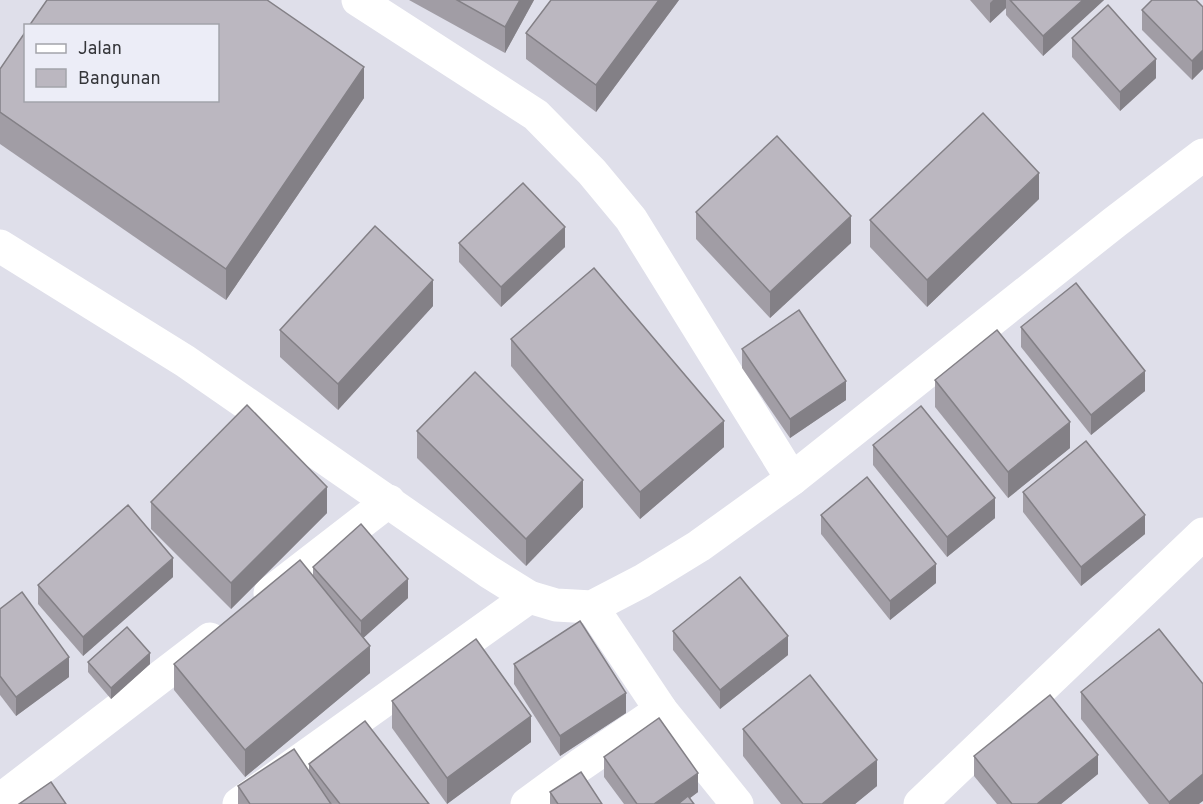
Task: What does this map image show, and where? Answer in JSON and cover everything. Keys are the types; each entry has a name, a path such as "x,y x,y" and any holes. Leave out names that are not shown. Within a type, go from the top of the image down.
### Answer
{"street":[{"path":"358,0 536,115 592,172 631,219 792,479"},
{"path":"0,246 185,361 489,572 529,597 556,605 592,607 699,546 792,479 1116,222 1203,156"},
{"path":"0,800 389,501"},
{"path":"923,803 1203,534"},
{"path":"239,804 529,597"},
{"path":"592,607 661,710 737,804"},
{"path":"527,804 661,710"}],"building":[{"path":"47,0 267,0 364,67 226,269 0,112 0,69 24,34 24,102 219,102 219,24 30,24"},
{"path":"457,0 520,0 505,27"},
{"path":"551,0 659,0 596,85 526,33"},
{"path":"1010,0 1083,0 1043,36"},
{"path":"1152,0 1196,0 1203,7 1203,50 1192,61 1142,10"},
{"path":"1108,5 1156,59 1120,92 1072,38"},
{"path":"983,113 1039,173 927,280 870,220"},
{"path":"777,136 851,216 770,292 696,212"},
{"path":"523,183 565,227 501,287 459,243"},
{"path":"375,226 433,280 338,384 280,330"},
{"path":"594,268 724,421 640,492 511,339"},
{"path":"1076,283 1145,371 1091,415 1021,327"},
{"path":"799,310 846,381 790,419 742,349"},
{"path":"997,330 1070,422 1008,472 935,380"},
{"path":"475,372 583,480 526,539 417,431"},
{"path":"247,405 327,487 231,583 151,502"},
{"path":"921,406 995,498 947,537 873,445"},
{"path":"1086,441 1145,515 1081,567 1023,492"},
{"path":"867,477 936,564 890,601 821,515"},
{"path":"128,505 173,558 83,637 38,585"},
{"path":"361,524 408,579 361,621 313,567"},
{"path":"300,560 370,646 245,750 174,664"},
{"path":"740,577 788,636 720,690 673,631"},
{"path":"22,592 69,657 16,697 0,676 0,609"},
{"path":"580,621 626,693 560,736 514,664"},
{"path":"127,627 150,653 111,688 88,662"},
{"path":"1159,629 1203,684 1203,774 1169,802 1081,692"},
{"path":"476,639 531,716 447,778 392,701"},
{"path":"810,675 877,760 822,804 803,804 743,729"},
{"path":"1050,695 1098,755 1037,804 1012,804 974,756"},
{"path":"659,718 698,773 654,804 637,804 604,757"},
{"path":"365,721 429,804 340,804 309,764"},
{"path":"294,749 331,804 250,804 238,786"},
{"path":"581,772 602,804 558,804 550,792"},
{"path":"51,782 66,804 19,804"},
{"path":"688,796 694,804 678,804"}]}
